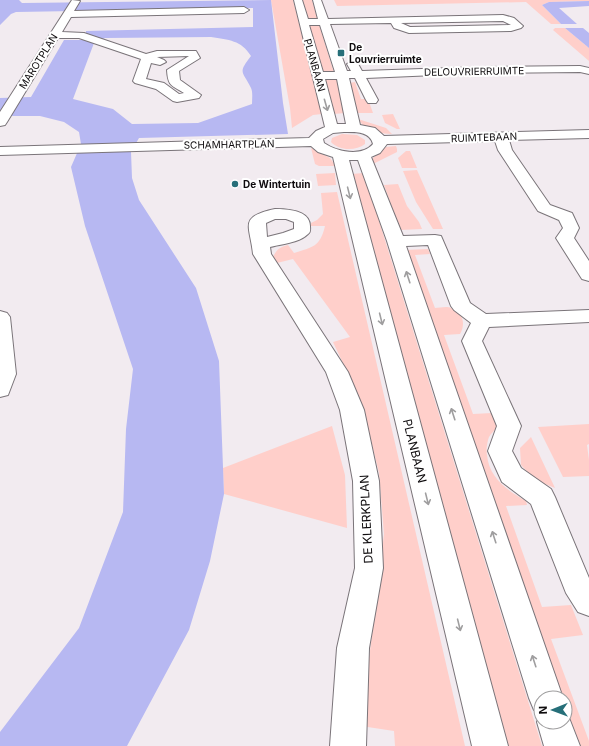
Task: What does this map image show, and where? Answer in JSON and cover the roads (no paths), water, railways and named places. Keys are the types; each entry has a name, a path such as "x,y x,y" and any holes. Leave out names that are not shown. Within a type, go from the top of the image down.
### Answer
{"street":[{"name":"MAROTPLAN","path":"1,121 76,0"},
{"name":"PLANBAAN","path":"298,0 332,129"},
{"name":"PLANBAAN","path":"317,0 342,75 354,128"},
{"path":"68,13 244,10"},
{"path":"303,22 503,18 511,20 518,26 511,28 409,30 397,26 395,21"},
{"path":"54,35 80,35 148,56 164,63 173,70 174,82"},
{"path":"148,56 156,54 192,53 195,58 173,70"},
{"path":"148,56 139,81 160,86 177,98 195,95 174,82 160,86"},
{"path":"349,57 372,100"},
{"name":"DELOUVRIERRUIMTE","path":"318,76 482,70 580,69 589,71"},
{"path":"354,128 374,134 361,150 326,151 317,145 316,138 320,134 332,129 354,128"},
{"name":"RUIMTEBAAN","path":"361,150 500,136 589,134"},
{"path":"500,136 505,150 544,208 578,223 572,228 565,238 589,275"},
{"name":"SCHAMHARTPLAN","path":"0,151 316,142"},
{"path":"361,150 396,241 543,690"},
{"name":"PLANBAAN","path":"361,150 490,746"},
{"path":"396,241 435,240 461,306 482,321 589,316"},
{"name":"DE KLERKPLAN","path":"261,244 262,254 337,372 352,410 366,481 368,568 353,648 348,746"},
{"path":"0,317 5,374 0,389"},
{"path":"482,321 472,341 509,426 500,451 511,475 542,497 576,584 589,602"},
{"path":"557,730 562,746"}],"water":[{"path":"0,0 19,0 22,3 271,0 288,134 139,138 131,152 132,178 139,200 196,288 219,361 224,494 210,561 189,630 127,746 0,746 0,732 79,628 123,512 126,429 133,369 85,226 71,167 81,144 79,132 64,122 40,116 0,116 0,98 31,97 64,40 82,40 89,35 86,31 253,27 253,8 16,12 11,14 0,25","holes":["211,37 229,40 239,44 251,56 244,66 243,72 252,90 252,104 198,123 132,124 113,109 73,99 94,43 105,38"]},
{"path":"589,1 589,6 559,8 577,24 561,24 542,5 549,2"},
{"path":"565,28 583,28 589,33 589,48"}],"place":[{"name":"De Louvrierruimte","path":"341,53"},
{"name":"De Wintertuin","path":"235,184"}]}
